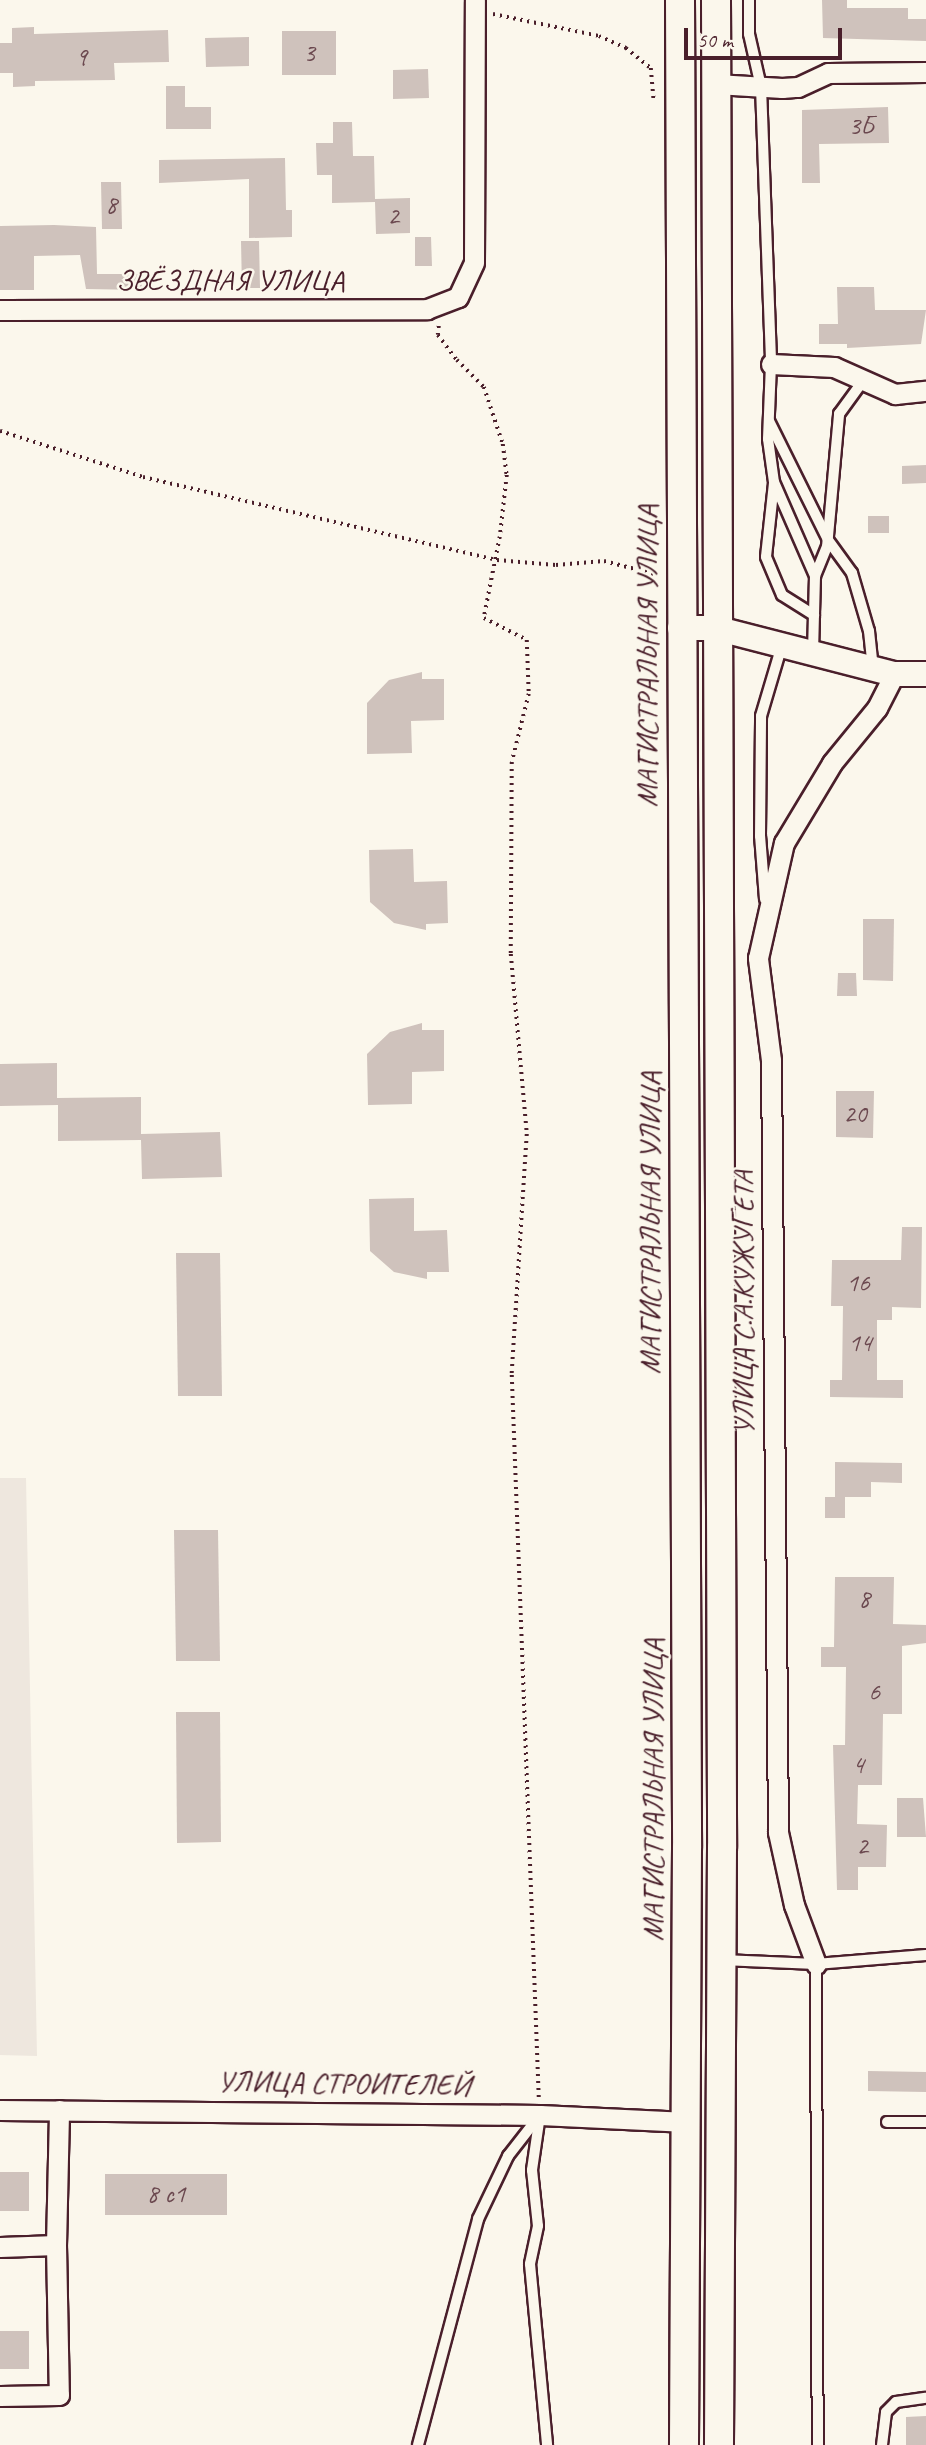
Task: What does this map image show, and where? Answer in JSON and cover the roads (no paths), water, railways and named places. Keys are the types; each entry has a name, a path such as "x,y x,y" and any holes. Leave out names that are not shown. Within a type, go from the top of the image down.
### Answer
{"main road":[{"name":"МАГИСТРАЛЬНАЯ УЛИЦА","path":"680,0 687,2122 684,2445"},
{"path":"716,0 715,628 722,1960 719,2445"}],"street":[{"name":"ЗВЁЗДНАЯ УЛИЦА","path":"0,310 427,309 450,300 474,262 475,5"},
{"path":"716,84 798,87 828,73 926,72"},
{"path":"771,364 834,367 895,394 926,391"},
{"path":"680,628 715,628 884,672 926,674"},
{"name":"УЛИЦА С.А.КУЖУГЕТА","path":"816,1965 794,1905 778,1832 771,1060 758,958 784,843 832,763 877,708 884,672"},
{"name":"УЛИЦА СТРОИТЕЛЕЙ","path":"0,2110 540,2115 687,2122"},
{"path":"0,2396 59,2395 56,2245 59,2110"},
{"path":"0,2247 56,2245"}],"lane":[{"path":"749,0 749,34 761,87 771,364 769,421 774,482 766,557 782,595 814,615"},
{"path":"813,653 814,576 828,540 839,414 863,381"},
{"path":"769,421 828,540 852,573 884,672"},
{"path":"774,482 814,576"},
{"path":"767,918 760,836 761,716 782,644"},
{"path":"722,1960 816,1965 926,1955"},
{"path":"816,1965 818,2445"},
{"path":"418,2445 478,2219 508,2157 540,2115"},
{"path":"540,2115 532,2170 538,2226 530,2263 547,2445"},
{"path":"887,2122 926,2122"},
{"path":"882,2445 886,2412 896,2402 926,2398"}]}
